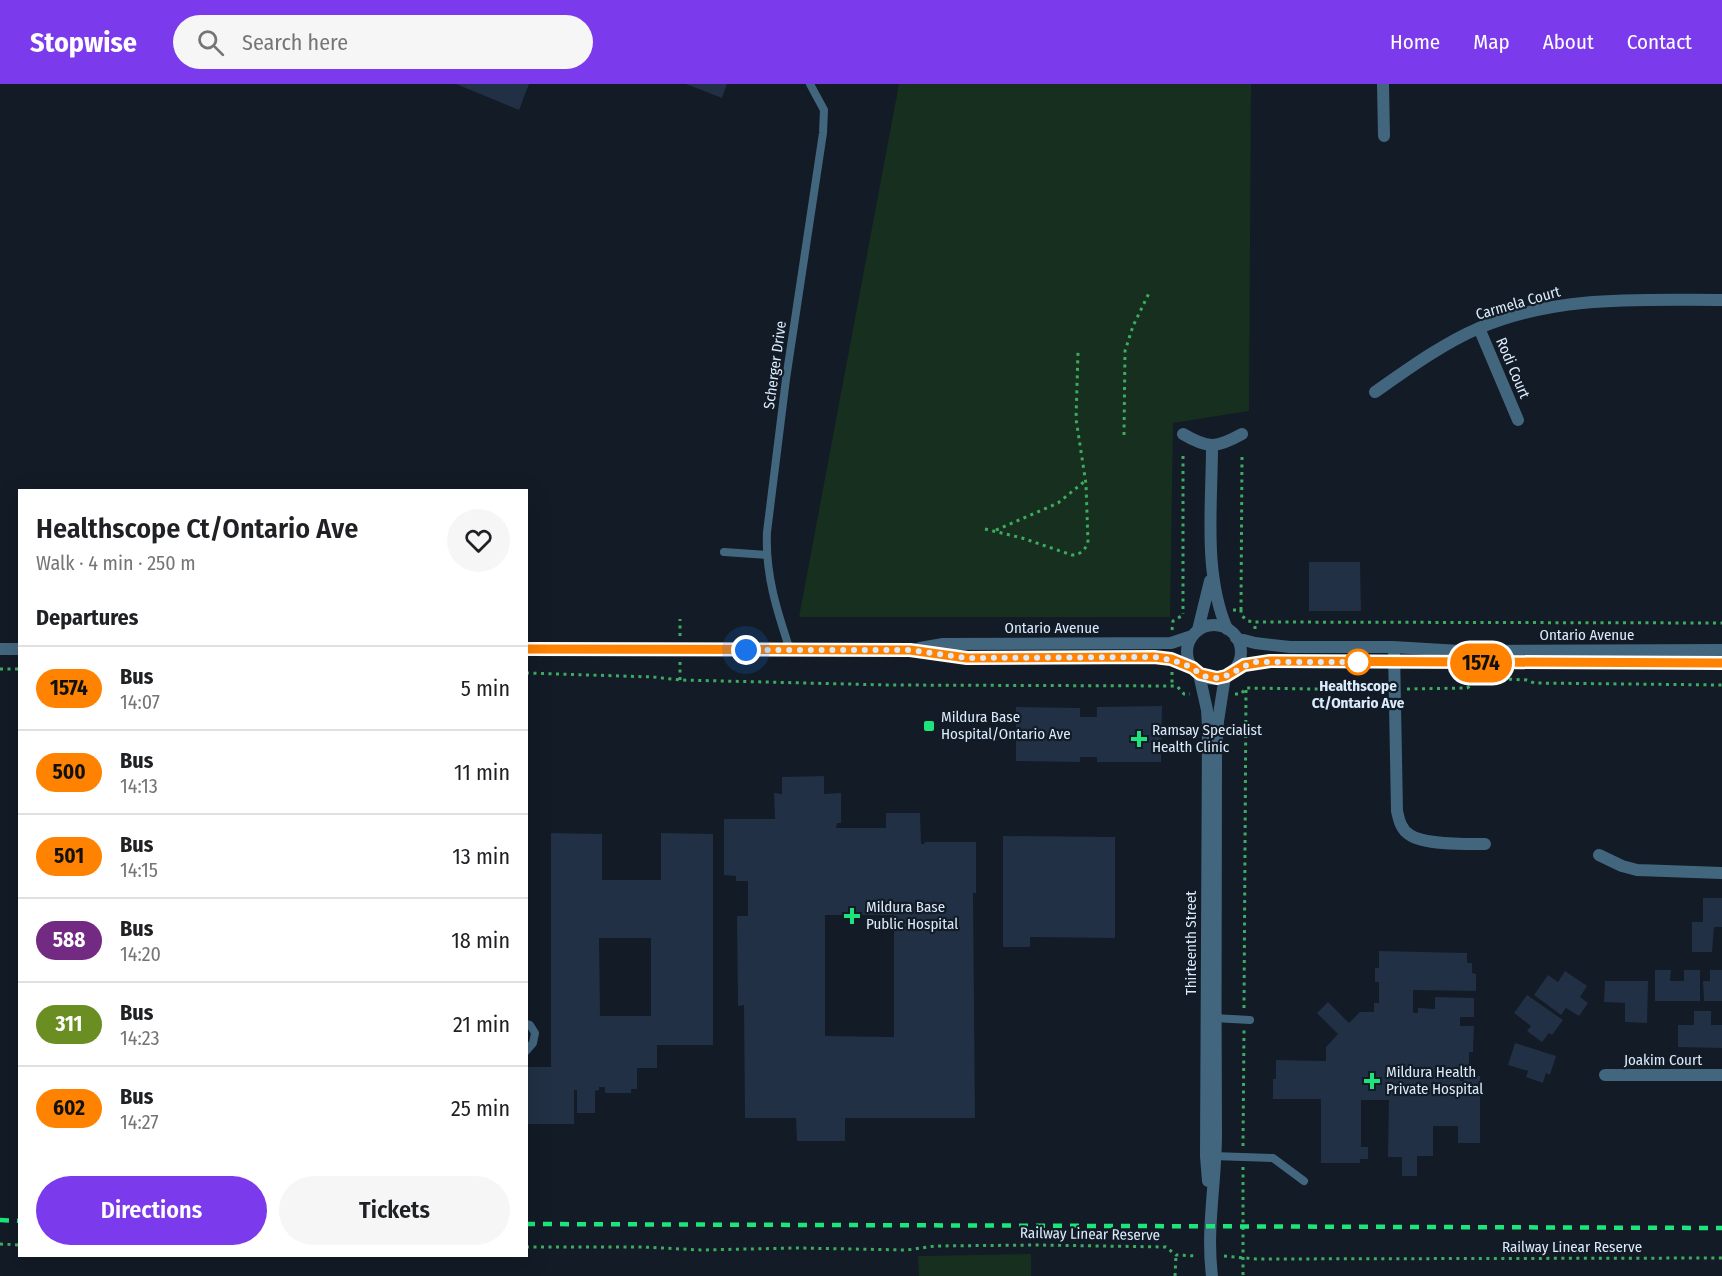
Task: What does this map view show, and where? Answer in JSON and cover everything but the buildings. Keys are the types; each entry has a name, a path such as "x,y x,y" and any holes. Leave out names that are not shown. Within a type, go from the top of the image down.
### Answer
{"street":[{"path":"1383,84 1384,136"},
{"name":"Carmela Court","path":"1375,392 1421,360 1479,328 1545,308 1582,302 1722,300"},
{"name":"Rodi Court","path":"1479,328 1518,420"},
{"path":"1183,434 1200,443 1212,446 1242,434"},
{"path":"1212,446 1212,574 1221,614 1240,646 1238,664 1229,673 1217,678 1196,671 1187,652 1195,633 1212,574"},
{"path":"1195,633 1212,625 1232,633"},
{"name":"Ontario Avenue","path":"910,650 943,644 1171,643 1195,633"},
{"name":"Ontario Avenue","path":"1232,633 1255,643 1283,647 1393,647 1460,651 1722,650"},
{"path":"1393,647 1397,811 1404,830 1409,835 1424,840 1451,844 1485,844"},
{"path":"0,649 18,649"},
{"name":"Ontario Avenue","path":"528,649 910,650 967,658 1154,657 1171,659 1196,671"},
{"name":"Ontario Avenue","path":"1229,673 1255,662 1722,663"},
{"name":"Thirteenth Street","path":"1196,671 1205,694 1208,726 1211,1018 1210,1256 1212,1276"},
{"name":"Thirteenth Street","path":"1211,1018 1216,752 1222,694 1229,673"},
{"path":"1599,855 1637,870 1722,873"},
{"name":"Joakim Court","path":"1605,1075 1722,1075"},
{"name":"Thirteenth Street","path":"1207,1276 1210,1256"}],"lane":[{"name":"Scherger Drive","path":"790,650 769,580 766,555 770,495 823,133 824,110 810,84"},
{"path":"724,552 766,555"},
{"path":"1211,1018 1247,1020"},
{"path":"528,1024 535,1033 533,1043 528,1049"},
{"path":"1211,1156 1273,1158 1304,1182"}],"path":[{"path":"1124,435 1125,351 1133,326 1149,293"},
{"path":"985,529 1022,538 1072,555 1078,555 1089,543 1085,481 1076,419 1078,352"},
{"path":"1183,456 1183,615"},
{"path":"1241,610 1242,456"},
{"path":"994,531 1058,503 1085,481"},
{"path":"1255,643 1254,622 1722,623"},
{"path":"1255,662 1255,689"},
{"path":"0,669 18,669"},
{"path":"528,673 680,680 877,684 1176,686 1184,694 1205,694"},
{"path":"1246,688 1395,690 1467,688 1483,678 1527,680 1534,683 1722,685"},
{"path":"1222,694 1240,694 1246,688"},
{"path":"1244,1276 1243,1157 1247,1020 1246,688"},
{"path":"0,1244 18,1245"},
{"name":"Railway Linear Reserve","path":"528,1247 907,1250 935,1246 1092,1245 1166,1247 1176,1255 1244,1258 1722,1258"},
{"path":"1175,1276 1176,1255"}],"green space":[{"path":"899,84 1251,84 1249,411 1173,423 1170,617 799,617"},
{"path":"1031,1254 1031,1276 919,1276 918,1256"}],"railway":[{"path":"0,1220 18,1221"},
{"path":"528,1224 1722,1228"}],"bus line":[{"name":"1574","path":"528,649 910,650 967,658 1154,657 1171,659 1193,668 1208,678 1226,676 1244,665 1270,661 1722,663"}],"place":[{"name":"Healthscope Ct/Ontario Ave","path":"1358,662"},
{"name":"Mildura Base Hospital/Ontario Ave","path":"929,726"},
{"name":"Ramsay Specialist Health Clinic","path":"1139,739"},
{"name":"Mildura Base Public Hospital","path":"852,916"},
{"name":"Mildura Health Private Hospital","path":"1372,1081"}],"route":[{"path":"746,650 910,650 967,658 1154,657 1171,659 1193,668 1208,678 1226,676 1244,665 1255,662 1358,662"}]}
